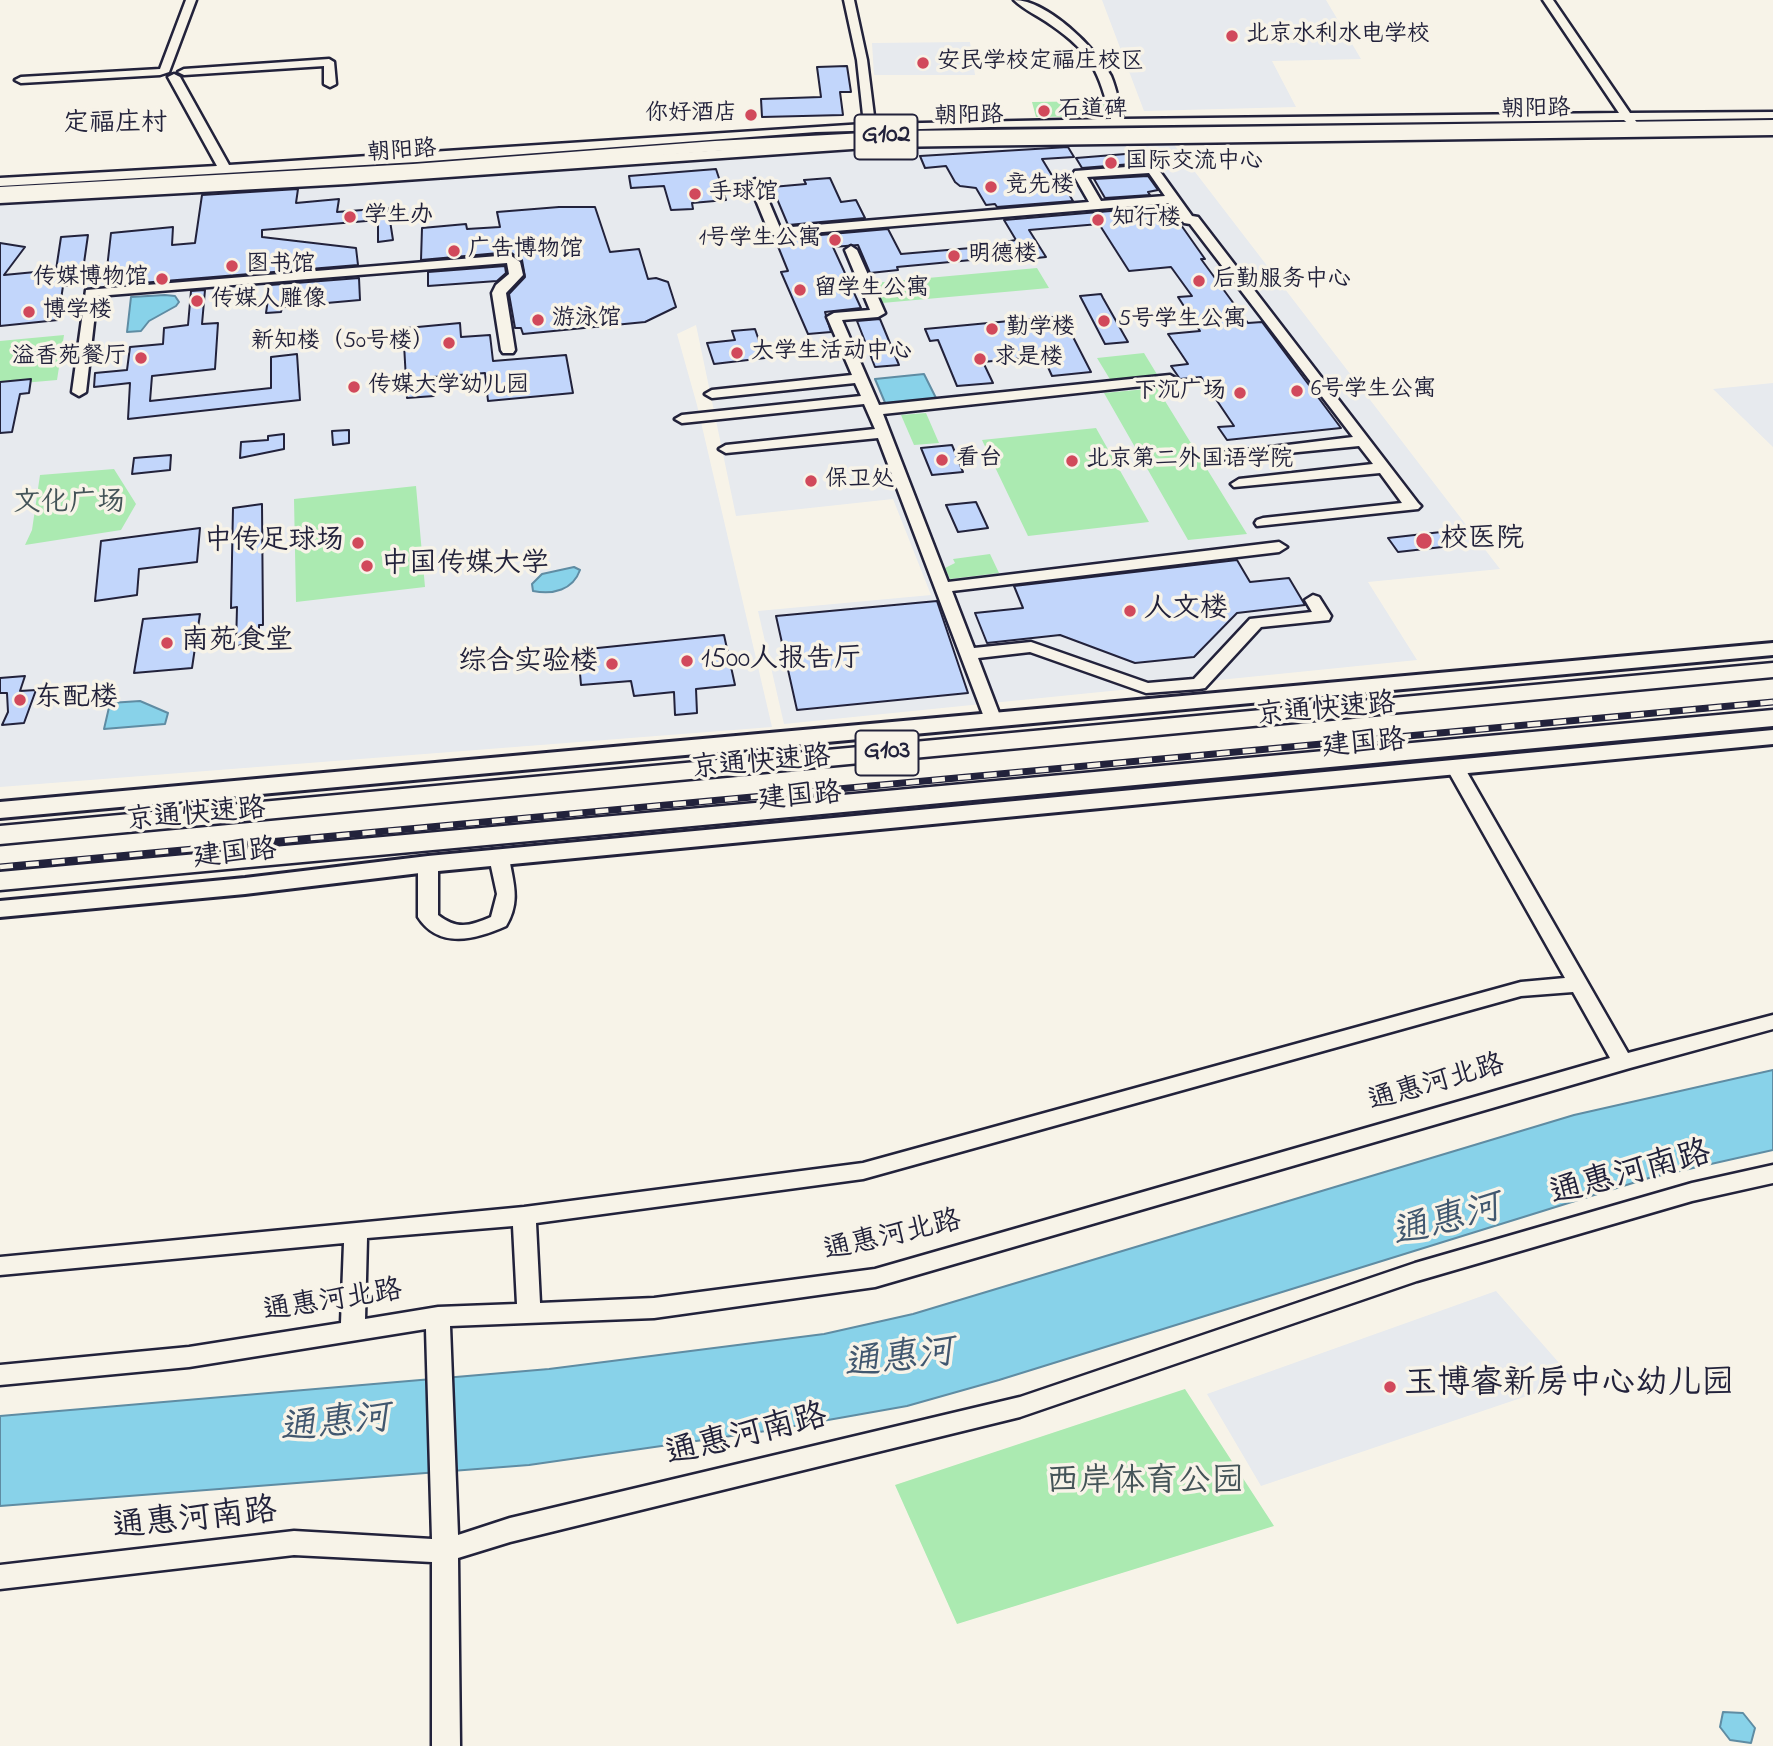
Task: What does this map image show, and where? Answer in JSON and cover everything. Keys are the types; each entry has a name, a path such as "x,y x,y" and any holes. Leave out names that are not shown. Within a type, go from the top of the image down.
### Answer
{"highway":[{"name":"朝阳路","path":"0,190 400,170 806,140 1228,129 1773,123"},
{"name":"京通快速路","path":"0,835 1773,670"},
{"name":"京通快速路","path":"0,881 1773,718"}],"main road":[{"path":"0,810 1773,649"},
{"name":"建国路","path":"0,909 245,886 499,857 1773,737"}],"street":[{"path":"191,0 171,72 225,169"},
{"path":"171,72 200,0"},
{"path":"849,0 862,60 870,127"},
{"path":"1021,1 1040,0"},
{"path":"1548,0 1633,125"},
{"path":"1021,1 1074,36 1093,57 1107,80 1118,122"},
{"path":"21,80 329,62 330,84"},
{"name":"朝阳路","path":"1633,125 1773,115"},
{"name":"朝阳路","path":"0,181 417,158 751,132 1118,122 1228,129"},
{"name":"朝阳路","path":"1633,125 1773,132"},
{"name":"朝阳路","path":"0,199 382,177 831,145 1228,129"},
{"path":"1097,205 1079,174 1152,169 1188,220 1195,220 1361,442 1413,506 1264,523"},
{"path":"755,183 775,232 1172,199"},
{"path":"851,250 878,313 835,317 884,433 993,720"},
{"path":"79,392 91,293 510,259 514,262 516,275 499,293 508,351"},
{"path":"712,394 862,378"},
{"path":"682,419 1170,379"},
{"path":"726,449 884,433"},
{"path":"1222,457 1361,442"},
{"path":"1239,484 1382,468"},
{"path":"944,587 1279,547"},
{"path":"968,654 1031,647 1146,688 1199,684 1256,624 1323,616 1313,600"},
{"path":"1455,767 1623,1062"},
{"path":"428,864 428,917 441,929 458,934 474,933 499,921 508,901 507,883 499,857"},
{"path":"0,1266 524,1216 863,1171 1521,989 1578,984"},
{"name":"通惠河北路","path":"0,1376 189,1357 438,1317 654,1308 875,1278 1623,1062 1773,1022"},
{"name":"通惠河南路","path":"0,1577 294,1543 445,1551 510,1530 1020,1406 1415,1272 1692,1192 1773,1174"},
{"path":"524,1216 529,1313"},
{"path":"353,1329 356,1233"},
{"path":"438,1317 445,1551 446,1746"}],"shaded area":[{"name":"北京水利水电学校","path":"1102,0 1326,0 1361,59 1272,61 1296,107 1144,111"},
{"name":"安民学校定福庄校区","path":"970,42 975,75 874,75 872,43"},
{"path":"1172,142 1500,569 1368,582 1417,660 784,724 758,611 931,595 893,499 736,516 696,325 677,334 697,405 772,727 0,787 0,204 298,189 884,149"},
{"path":"1773,383 1773,447 1713,389"},
{"name":"玉博睿新房中心幼儿园","path":"1496,1291 1574,1380 1261,1486 1207,1394"}],"green space":[{"path":"1105,101 1110,116 1036,117 1032,102"},
{"path":"1037,268 1049,288 882,303 873,283"},
{"path":"64,335 57,380 0,385 0,341"},
{"path":"1144,353 1158,376 1111,381 1097,358"},
{"path":"1157,388 1247,534 1188,540 1104,393"},
{"path":"926,413 939,443 914,445 901,415"},
{"path":"1096,428 1149,522 1028,536 982,440"},
{"name":"文化广场","path":"114,469 136,504 121,530 25,545 32,530 40,475"},
{"name":"中传足球场","path":"416,486 425,587 296,602 294,499"},
{"path":"990,554 999,573 950,579 945,568 955,563 953,559"},
{"name":"西岸体育公园","path":"1185,1389 1274,1526 957,1624 895,1485"}],"water":[{"path":"175,296 179,302 149,321 141,331 127,332 131,297"},
{"path":"924,374 937,400 886,405 875,379"},
{"path":"574,567 580,570 577,577 561,590 533,591 532,584 542,574"},
{"path":"140,701 168,713 165,724 104,729 110,703"},
{"name":"通惠河","path":"1773,1070 1773,1150 1649,1178 999,1380 907,1406 766,1431 529,1465 0,1506 0,1416 549,1369 824,1334 913,1314 1574,1115"},
{"path":"1723,1712 1743,1713 1755,1728 1751,1743 1730,1740 1720,1727"}],"building":[{"path":"847,66 851,92 840,92 843,115 762,117 761,99 821,97 817,67"},
{"path":"1068,147 1074,157 1042,159 1059,187 1064,186 1073,201 997,207 995,204 986,205 976,188 960,186 955,182 946,166 925,168 920,156"},
{"name":"国际交流中心","path":"1138,153 1144,163 1082,168 1076,158"},
{"name":"手球馆","path":"716,169 726,200 692,203 693,209 671,210 664,186 631,188 629,176"},
{"path":"1148,176 1158,190 1148,192 1150,195 1105,198 1094,179"},
{"path":"830,178 841,202 856,200 865,218 788,225 772,187 806,184 804,180"},
{"path":"298,189 296,203 339,199 337,212 388,208 393,240 378,242 378,220 262,230 262,237 356,248 358,265 105,286 111,233 173,227 172,245 195,243 202,195"},
{"path":"595,207 610,252 639,249 648,279 656,278 668,282 676,307 645,322 523,334 521,328 515,328 509,294 525,277 522,260 510,252 421,260 422,228 466,224 467,229 500,227 497,212"},
{"path":"1158,207 1172,226 1181,225 1205,259 1201,259 1248,323 1262,322 1341,428 1227,440 1218,427 1234,426 1201,377 1180,379 1171,366 1188,364 1168,334 1200,331 1178,297 1192,296 1171,267 1129,271 1099,224 1029,230 1046,257 1017,260 1014,256 897,267 898,270 870,273 858,245 833,247 861,308 825,312 831,332 808,334 781,272 788,271 775,239 888,229 901,254 1006,245 1004,242 1016,240 1004,220"},
{"path":"88,235 81,284 63,286 58,320 0,326 0,243 25,247 4,275 56,270 61,237"},
{"path":"505,266 506,273 497,281 428,286 428,272"},
{"path":"359,278 360,300 282,307 281,312 266,313 270,285"},
{"path":"205,290 202,324 218,323 215,369 152,376 150,401 271,388 271,357 297,354 300,400 128,419 130,383 94,387 95,373 127,370 130,347 163,344 164,328 188,325 191,291"},
{"name":"5号学生公寓","path":"1101,294 1128,342 1105,344 1080,296"},
{"name":"求是楼","path":"1052,317 1061,334 1071,333 1091,372 1052,376 1043,356 983,362 993,383 957,386 938,340 930,341 925,329"},
{"path":"880,319 899,365 875,367 857,321"},
{"path":"460,323 461,337 490,335 493,361 566,355 573,393 488,401 485,373 433,377 434,396 407,398 404,344 408,343 407,328"},
{"name":"大学生活动中心","path":"755,329 765,358 714,364 707,343 735,340 732,331"},
{"path":"31,379 29,393 20,394 12,432 0,433 0,382"},
{"path":"349,430 349,443 333,445 332,431"},
{"path":"284,434 284,449 240,458 241,442 268,440 268,436"},
{"name":"看台","path":"952,445 963,472 932,475 921,448"},
{"path":"171,455 170,470 132,474 134,458"},
{"name":"看台","path":"976,502 988,528 958,532 946,505"},
{"path":"262,504 263,625 259,625 259,643 236,646 237,607 231,608 233,508"},
{"path":"200,528 197,562 139,569 137,595 95,601 101,541"},
{"name":"校医院","path":"1450,531 1460,545 1398,552 1388,538"},
{"name":"人文楼","path":"1237,560 1250,582 1289,578 1305,605 1237,613 1194,657 1135,663 1060,635 987,643 975,613 1023,608 1014,586"},
{"path":"937,601 968,693 797,710 776,616"},
{"name":"南苑食堂","path":"200,614 192,668 134,673 143,619"},
{"name":"1500人报告厅","path":"724,635 735,685 696,689 697,713 675,715 674,692 634,696 631,681 581,685 578,650"},
{"name":"东配楼","path":"25,676 20,691 36,690 24,723 2,725 8,712 7,693 0,693 0,678"}],"railway":[{"path":"0,867 1773,702"}],"place":[{"name":"北京水利水电学校","path":"1232,36"},
{"name":"安民学校定福庄校区","path":"923,63"},
{"name":"石道碑","path":"1044,111"},
{"name":"你好酒店","path":"751,115"},
{"name":"国际交流中心","path":"1111,163"},
{"name":"竞先楼","path":"991,187"},
{"name":"手球馆","path":"695,194"},
{"name":"学生办","path":"350,217"},
{"name":"知行楼","path":"1098,220"},
{"name":"1号学生公寓","path":"835,240"},
{"name":"广告博物馆","path":"454,251"},
{"name":"明德楼","path":"954,256"},
{"name":"图书馆","path":"232,266"},
{"name":"传媒博物馆","path":"162,279"},
{"name":"后勤服务中心","path":"1199,281"},
{"name":"留学生公寓","path":"800,290"},
{"name":"传媒人雕像","path":"197,301"},
{"name":"博学楼","path":"29,312"},
{"name":"游泳馆","path":"538,320"},
{"name":"5号学生公寓","path":"1104,321"},
{"name":"勤学楼","path":"992,329"},
{"name":"新知楼（50号楼）","path":"449,343"},
{"name":"大学生活动中心","path":"737,353"},
{"name":"溢香苑餐厅","path":"141,358"},
{"name":"求是楼","path":"980,359"},
{"name":"传媒大学幼儿园","path":"354,387"},
{"name":"6号学生公寓","path":"1297,391"},
{"name":"下沉广场","path":"1240,393"},
{"name":"看台","path":"942,460"},
{"name":"北京第二外国语学院","path":"1072,461"},
{"name":"保卫处","path":"811,481"},
{"name":"校医院","path":"1424,541"},
{"name":"中传足球场","path":"358,543"},
{"name":"中国传媒大学","path":"367,566"},
{"name":"人文楼","path":"1130,611"},
{"name":"南苑食堂","path":"167,643"},
{"name":"1500人报告厅","path":"687,661"},
{"name":"综合实验楼","path":"612,664"},
{"name":"东配楼","path":"20,700"},
{"name":"玉博睿新房中心幼儿园","path":"1390,1387"}],"district":[{"name":"定福庄村","path":"115,126"}]}
